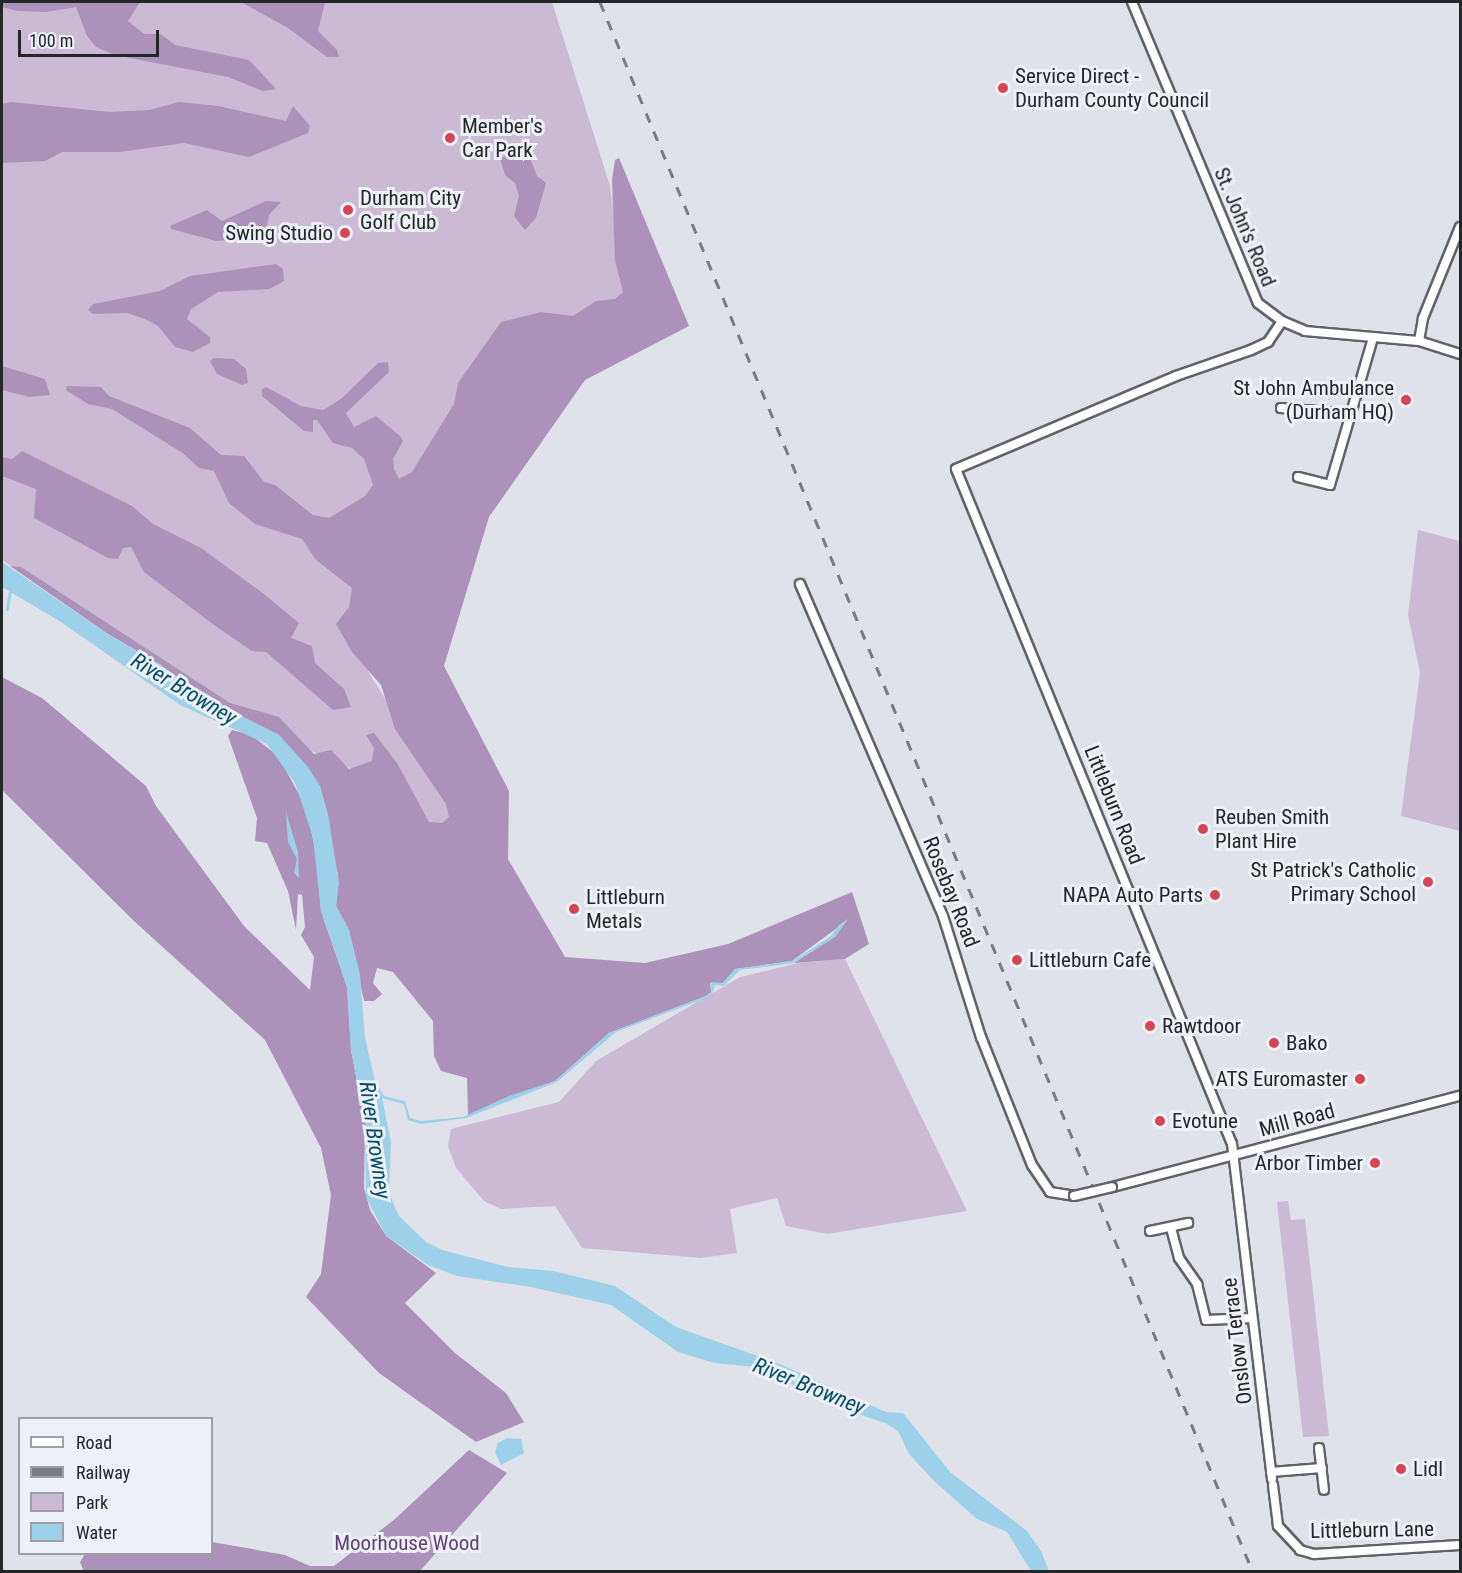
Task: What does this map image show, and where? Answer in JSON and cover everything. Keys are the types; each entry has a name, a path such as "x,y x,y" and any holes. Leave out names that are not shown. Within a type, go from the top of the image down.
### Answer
{"street":[{"name":"St. John's Road","path":"1132,2 1258,303 1282,321 1305,331 1419,341 1461,354"},
{"path":"1419,341 1423,318 1461,227"},
{"name":"Littleburn Road","path":"1235,1155 956,469 1176,376 1251,350 1268,342 1282,321"},
{"path":"1298,477 1330,485 1373,338"},
{"path":"1281,408 1352,414"},
{"name":"Rosebay Road","path":"800,584 943,916 981,1037 1036,1173 1050,1192 1074,1196"},
{"name":"Mill Road","path":"1074,1196 1461,1096"},
{"name":"Onslow Terrace","path":"1235,1155 1275,1507"},
{"path":"1150,1230 1171,1228 1188,1223"},
{"path":"1171,1228 1179,1258 1197,1284 1206,1320 1252,1318"},
{"path":"1319,1448 1324,1490"},
{"path":"1272,1479 1322,1468"},
{"name":"Littleburn Lane","path":"1275,1507 1284,1537 1300,1550 1314,1554 1461,1545"}],"green space":[{"path":"2,2 552,2 610,186 621,271 630,293 348,613 369,673 459,818 429,830 385,783 300,746 238,712 2,560"},
{"path":"2,2 140,2 128,21 144,34 161,34 175,45 249,60 276,89 263,91 228,77 115,55 96,47 87,36 76,7 46,12 18,11 2,7"},
{"path":"241,2 325,2 318,31 337,50 339,57 327,57 288,28"},
{"path":"11,102 110,112 149,110 179,102 218,106 286,121 293,106 310,126 308,133 249,157 184,143 120,152 62,152 45,161 2,163 2,104"},
{"path":"527,150 537,176 546,183 536,218 525,230 514,216 519,196 515,183 505,175 500,158"},
{"path":"619,158 689,326 585,380 489,517 444,666 509,791 508,859 565,957 645,963 728,944 852,892 869,944 845,959 794,963 836,936 838,928 848,920 792,961 735,969 723,983 710,983 711,992 706,996 609,1033 555,1081 468,1115 467,1078 441,1071 434,1056 433,1021 393,972 377,968 373,983 382,994 374,1001 364,1001 349,930 336,906 338,873 279,735 205,698 161,665 108,634 10,566 21,567 230,703 279,717 314,754 331,750 349,769 372,761 374,748 366,735 374,733 397,763 429,822 442,823 449,817 446,804 395,729 381,685 352,652 336,624 349,607 352,588 316,560 302,539 255,524 229,503 214,471 199,468 184,454 112,409 88,404 66,390 67,386 101,387 109,396 190,428 221,455 244,456 264,482 275,485 313,515 329,518 365,496 373,485 364,459 352,448 333,443 317,420 313,420 313,432 304,431 262,396 262,389 266,387 301,406 323,410 341,399 378,363 388,362 389,372 346,413 354,427 376,416 400,436 403,441 393,459 394,469 399,479 412,472 454,404 458,383 501,322 541,312 573,316 596,301 615,299 623,292 615,261 612,180 615,160"},
{"path":"266,201 281,202 269,215 267,226 250,238 216,241 171,229 170,226 207,210 222,221"},
{"path":"276,264 283,269 284,281 269,289 218,292 191,309 187,319 210,337 210,343 193,352 175,347 158,326 145,319 127,313 93,314 88,310 93,304 160,291 190,276"},
{"path":"214,358 234,359 246,369 248,383 242,385 217,374 210,361"},
{"path":"2,366 45,379 50,395 29,397 2,390"},
{"path":"22,451 132,506 153,524 201,548 264,594 299,623 291,638 312,646 315,663 344,689 351,707 333,710 266,652 252,651 214,625 144,572 131,547 123,548 118,559 108,558 34,518 36,489 2,476 2,457 12,459"},
{"path":"1418,530 1460,541 1460,831 1401,816 1420,673 1408,615"},
{"path":"2,677 42,698 146,786 156,806 244,926 310,990 314,957 301,935 305,927 302,895 298,894 296,930 288,891 267,843 255,841 257,818 228,736 232,730 251,735 278,756 306,807 316,853 321,911 347,987 351,1050 365,1123 364,1188 370,1210 386,1236 436,1273 405,1303 455,1353 506,1393 524,1422 476,1442 379,1373 306,1297 321,1274 331,1195 321,1148 265,1040 134,921 2,790"},
{"path":"845,959 967,1211 827,1234 786,1226 777,1198 730,1209 737,1253 701,1258 582,1248 555,1206 501,1209 484,1201 456,1168 448,1146 451,1129 559,1102 596,1061 740,977 798,963"},
{"path":"1288,1201 1291,1220 1305,1219 1329,1436 1303,1437 1277,1202"},
{"name":"Moorhouse Wood","path":"469,1450 507,1473 420,1571 84,1572 80,1562 84,1555 213,1555 213,1542 285,1555 310,1566 334,1566 395,1519"}],"water":[{"name":"River Browney","path":"2,562 108,634 161,665 205,698 279,735 308,767 320,786 328,814 339,883 336,906 349,930 360,974 365,1038 375,1081 384,1096 405,1101 410,1118 421,1121 463,1117 509,1096 555,1081 609,1033 706,996 711,992 711,982 723,983 735,969 793,961 831,936 839,925 848,919 836,936 794,963 740,970 724,986 715,985 712,994 704,999 616,1032 557,1082 466,1118 421,1124 408,1120 404,1104 382,1098 391,1142 389,1193 399,1216 426,1242 442,1250 508,1267 553,1271 615,1286 676,1327 780,1364 886,1412 903,1413 950,1472 1027,1531 1041,1551 1049,1571 1031,1571 1007,1532 977,1519 935,1482 909,1454 898,1431 885,1423 846,1410 756,1367 714,1363 678,1352 611,1305 531,1287 457,1276 428,1265 386,1236 366,1197 365,1123 351,1050 347,987 321,911 313,837 295,783 267,744 180,705 61,622 2,587"},
{"path":"286,812 298,852 299,878 294,873 297,859 288,842"},
{"path":"507,1438 521,1439 524,1453 501,1465 495,1452 498,1443"}],"waterway":[{"path":"7,609 10,590"}],"railway":[{"path":"600,2 1253,1572"}],"place":[{"name":"Service Direct - Durham County Council","path":"1003,88"},
{"name":"Member's Car Park","path":"450,138"},
{"name":"Durham City Golf Club","path":"348,210"},
{"name":"Swing Studio","path":"345,233"},
{"name":"St John Ambulance (Durham HQ)","path":"1406,400"},
{"name":"Reuben Smith Plant Hire","path":"1203,829"},
{"name":"St Patrick's Catholic Primary School","path":"1428,882"},
{"name":"NAPA Auto Parts","path":"1215,895"},
{"name":"Littleburn Metals","path":"574,909"},
{"name":"Littleburn Cafe","path":"1017,960"},
{"name":"Rawtdoor","path":"1150,1026"},
{"name":"Bako","path":"1274,1043"},
{"name":"ATS Euromaster","path":"1360,1079"},
{"name":"Evotune","path":"1160,1121"},
{"name":"Arbor Timber","path":"1375,1163"},
{"name":"Lidl","path":"1401,1469"}]}
